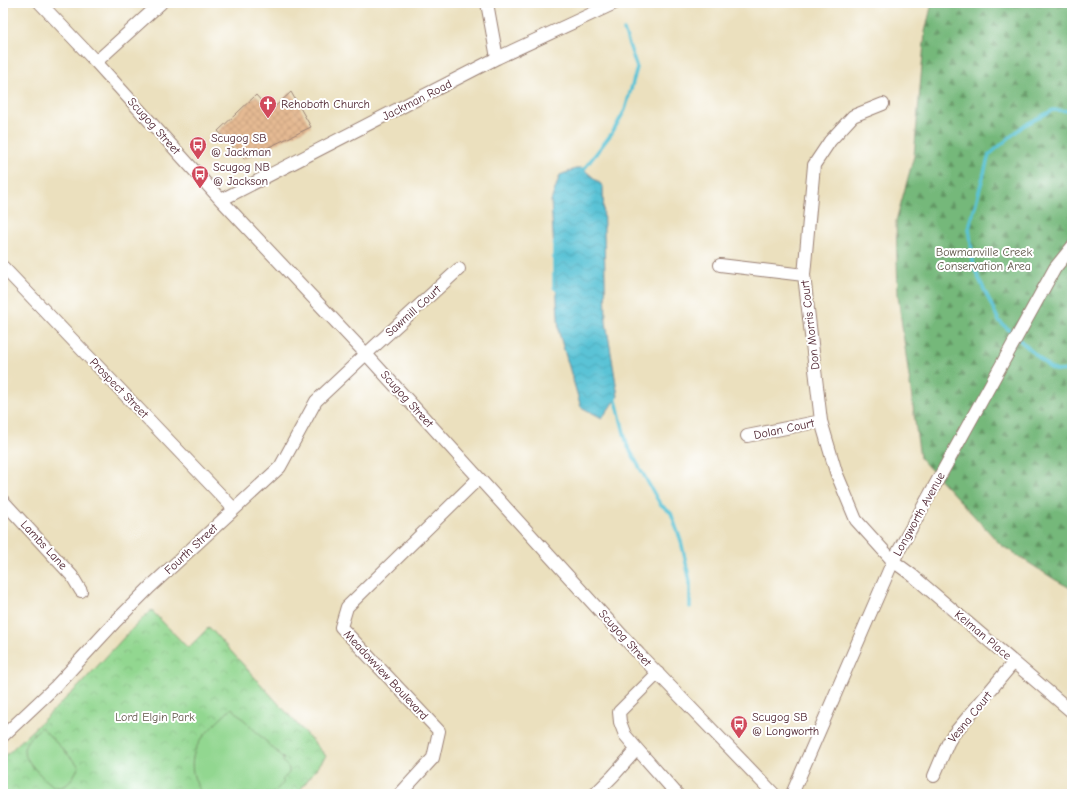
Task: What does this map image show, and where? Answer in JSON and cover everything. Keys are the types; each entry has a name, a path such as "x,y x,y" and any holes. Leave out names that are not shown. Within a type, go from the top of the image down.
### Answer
{"street":[{"name":"Scugog Street","path":"40,3 96,62 221,200 366,354 658,673 774,794"},
{"path":"96,62 161,3"},
{"path":"487,3 497,58"},
{"name":"Jackman Road","path":"221,200 497,58 615,3"},
{"name":"Don Morris Court","path":"882,104 853,116 830,141 814,165 804,275 822,421 836,472 856,520 893,560"},
{"name":"Longworth Avenue","path":"792,794 893,560 1056,268 1072,247"},
{"path":"720,264 804,275"},
{"name":"Prospect Street","path":"3,267 234,508"},
{"name":"Sawmill Court","path":"366,354 459,269"},
{"name":"Fourth Street","path":"4,732 56,686 116,621 150,587 280,467 316,400 366,354"},
{"name":"Dolan Court","path":"747,436 822,421"},
{"name":"Meadowview Boulevard","path":"400,794 433,758 438,731 341,627 346,607 479,478"},
{"name":"Lambs Lane","path":"3,501 72,576 81,591"},
{"name":"Kelman Place","path":"893,560 1072,712"},
{"name":"Vesna Court","path":"934,776 952,736 1014,662"},
{"path":"658,673 619,712 620,722 625,735 677,794"},
{"path":"595,794 614,776 637,749"}],"green space":[{"name":"Bowmanville Creek Conservation Area","path":"932,3 1072,3 1072,589 1001,545 920,458 898,296 896,221 914,156 925,32"},
{"name":"Lord Elgin Park","path":"151,610 188,648 209,627 326,756 297,794 3,794 3,758 79,686"},
{"path":"232,708 284,759 282,761 289,768 289,773 282,780 284,782 272,794 202,794 195,780 192,767 193,756 198,745 212,727"},
{"path":"41,727 79,766 72,778 64,786 60,787 52,785 34,768 25,753 24,749 26,743"}],"water":[{"path":"581,167 603,186 606,322 618,396 602,418 581,407 559,333 551,201 560,175"}],"building":[{"name":"Rehoboth Church","path":"291,92 311,127 244,159 218,131 256,95 270,111"}],"waterway":[{"path":"582,173 612,133 625,110 637,68 624,30"},
{"path":"1072,111 1053,110 1023,126 989,155 969,228 974,268 999,321 1049,367 1057,371 1072,370"},
{"path":"555,242 554,287 559,292"},
{"path":"615,396 627,445 660,504 671,513 681,541 690,581 690,607"}],"place":[{"name":"Rehoboth Church","path":"268,119"},
{"name":"Scugog SB @ Jackman","path":"198,160"},
{"name":"Scugog NB @ Jackson","path":"200,189"},
{"name":"Scugog SB @ Longworth","path":"739,739"}]}
